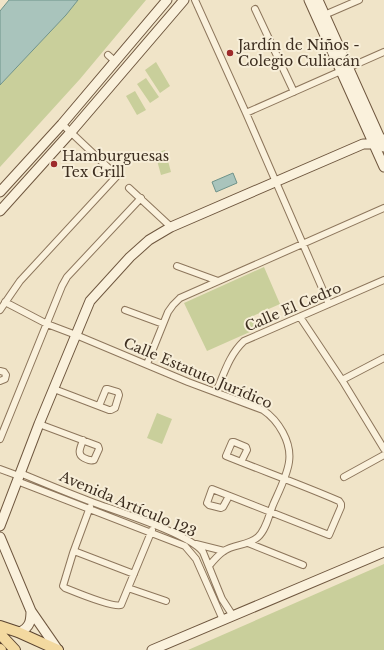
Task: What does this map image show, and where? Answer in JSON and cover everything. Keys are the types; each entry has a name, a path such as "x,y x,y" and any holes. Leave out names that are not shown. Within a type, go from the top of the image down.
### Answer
{"main road":[{"path":"0,626 18,632 58,650"},
{"path":"0,634 16,650"}],"street":[{"path":"0,192 116,62 167,0"},
{"path":"0,210 71,132 184,0"},
{"path":"195,0 329,304"},
{"path":"309,0 321,17 379,138 384,167"},
{"path":"318,0 321,17"},
{"path":"321,17 359,0"},
{"path":"255,9 294,92"},
{"path":"246,113 384,52"},
{"path":"108,55 116,62"},
{"path":"0,310 20,281 117,176 62,124"},
{"path":"0,526 39,424 90,301 97,292 149,240 171,228 276,181 379,138"},
{"path":"130,188 171,228"},
{"path":"0,439 46,324 67,277 141,198"},
{"path":"147,364 168,312 172,305 180,298 384,208"},
{"path":"177,266 218,281"},
{"name":"Calle El Cedro","path":"216,392 231,356 244,340 384,280"},
{"name":"Calle Estatuto Jurídico","path":"5,302 46,324 263,410 272,416 283,434 289,452 289,465 260,534 248,543 224,551"},
{"path":"125,310 163,324"},
{"path":"300,317 342,380 384,449"},
{"path":"342,380 384,358"},
{"path":"0,371 4,372 6,375 5,380 0,382"},
{"path":"54,389 99,406 113,410 119,395 116,391 108,389 105,391 99,406"},
{"path":"39,424 83,440 98,446 99,450 94,460 90,461 79,455 83,440"},
{"path":"228,496 329,535 341,507 340,502 226,456 232,442 245,446 247,450 241,462"},
{"path":"344,477 384,455"},
{"path":"0,469 19,477"},
{"name":"Avenida Artículo 123","path":"19,477 154,525 195,544 203,552 222,598 233,616"},
{"name":"Avenida Artículo 123","path":"19,477 89,510 185,546 193,554 223,620"},
{"path":"92,502 63,583 65,588 118,606 123,602 154,525"},
{"path":"0,537 31,610 58,650"},
{"path":"248,543 303,564"},
{"path":"195,544 224,551"},
{"path":"74,551 134,574"},
{"path":"209,566 224,551"},
{"path":"152,650 384,552"},
{"path":"128,588 166,601"},
{"path":"18,632 26,629 30,624 31,610"}],"green space":[{"path":"78,0 146,0 80,79 0,167 0,85 66,15"},
{"path":"156,62 170,86 160,93 145,70"},
{"path":"146,78 159,97 150,103 137,84"},
{"path":"135,91 146,110 137,115 126,96"},
{"path":"165,150 171,172 161,175 155,153"},
{"path":"264,267 280,304 253,316 259,328 207,351 184,303"},
{"path":"157,413 172,419 162,444 147,438"},
{"path":"384,564 384,650 188,650"}],"water":[{"path":"9,0 78,0 66,15 0,85 0,11"},
{"path":"233,173 237,183 216,192 212,182"}],"place":[{"name":"Jardín de Niños - Colegio Culiacán","path":"230,53"},
{"name":"Hamburguesas Tex Grill","path":"54,164"}]}
